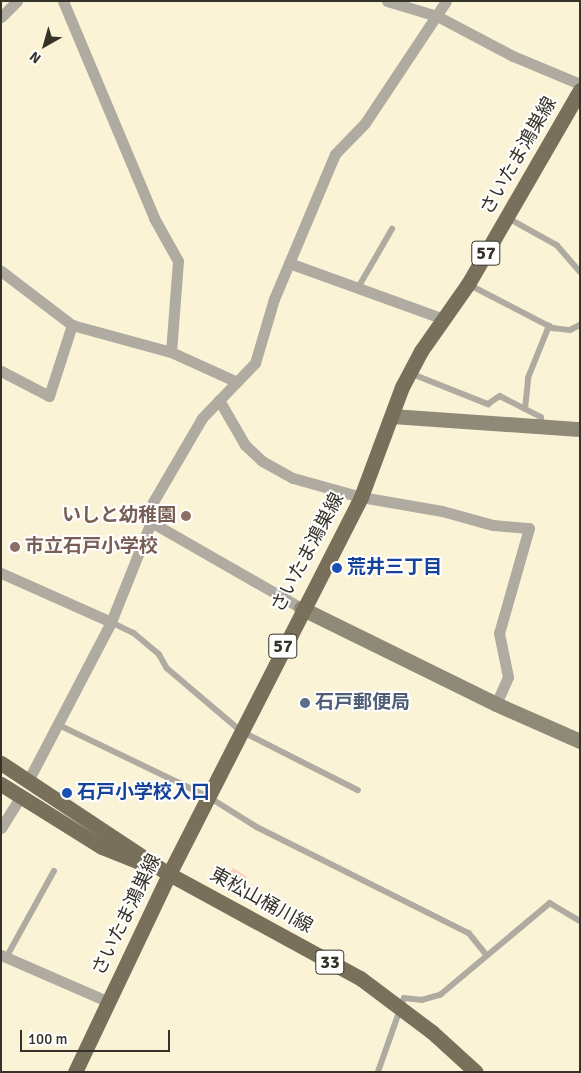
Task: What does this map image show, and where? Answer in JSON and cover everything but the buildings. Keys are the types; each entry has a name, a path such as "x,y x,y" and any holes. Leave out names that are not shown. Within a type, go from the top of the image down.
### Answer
{"main road":[{"name":"さいたま鴻巣線","path":"75,1072 107,1001 301,608 361,496 392,416 421,351 468,284 580,90"},
{"name":"東松山桶川線","path":"1,763 29,779 169,874 360,978 399,1006 476,1072"},
{"name":"東松山桶川線","path":"1,784 102,847 169,874"}],"street":[{"path":"1,17 17,1"},
{"path":"63,1 154,218 178,261 171,352"},
{"path":"387,1 437,16 513,56 580,84"},
{"path":"29,779 56,724 111,622 151,522 153,502 202,418 254,363 289,263 335,154 365,123 446,1"},
{"path":"289,263 444,319"},
{"path":"1,271 72,325 171,352 237,382"},
{"path":"1,371 49,396 72,325"},
{"path":"220,400 245,445 262,461 293,478 361,496 442,510 493,525 529,528 500,633 508,677 496,704"},
{"path":"392,416 580,428"},
{"path":"151,522 301,608 496,704 580,741"},
{"path":"1,573 111,622"},
{"path":"1,828 22,796"},
{"path":"4,956 107,1001"}],"lane":[{"path":"506,218 557,245 580,271"},
{"path":"358,288 392,229"},
{"path":"468,284 549,326 570,330 580,325"},
{"path":"525,409 528,378 549,326"},
{"path":"415,374 488,404 500,396 541,417 543,426"},
{"path":"111,622 134,633 159,654 168,668 241,731 358,790"},
{"path":"56,724 209,796 257,827 469,933 487,955"},
{"path":"4,956 54,871"},
{"path":"378,1072 399,1006 404,998 422,1000 440,995 550,903 580,921"}],"place":[{"name":"いしと幼稚園","path":"186,516"},
{"name":"市立石戸小学校","path":"15,547"},
{"name":"荒井三丁目","path":"337,568"},
{"name":"石戸郵便局","path":"305,703"},
{"name":"石戸小学校入口","path":"67,793"}]}
